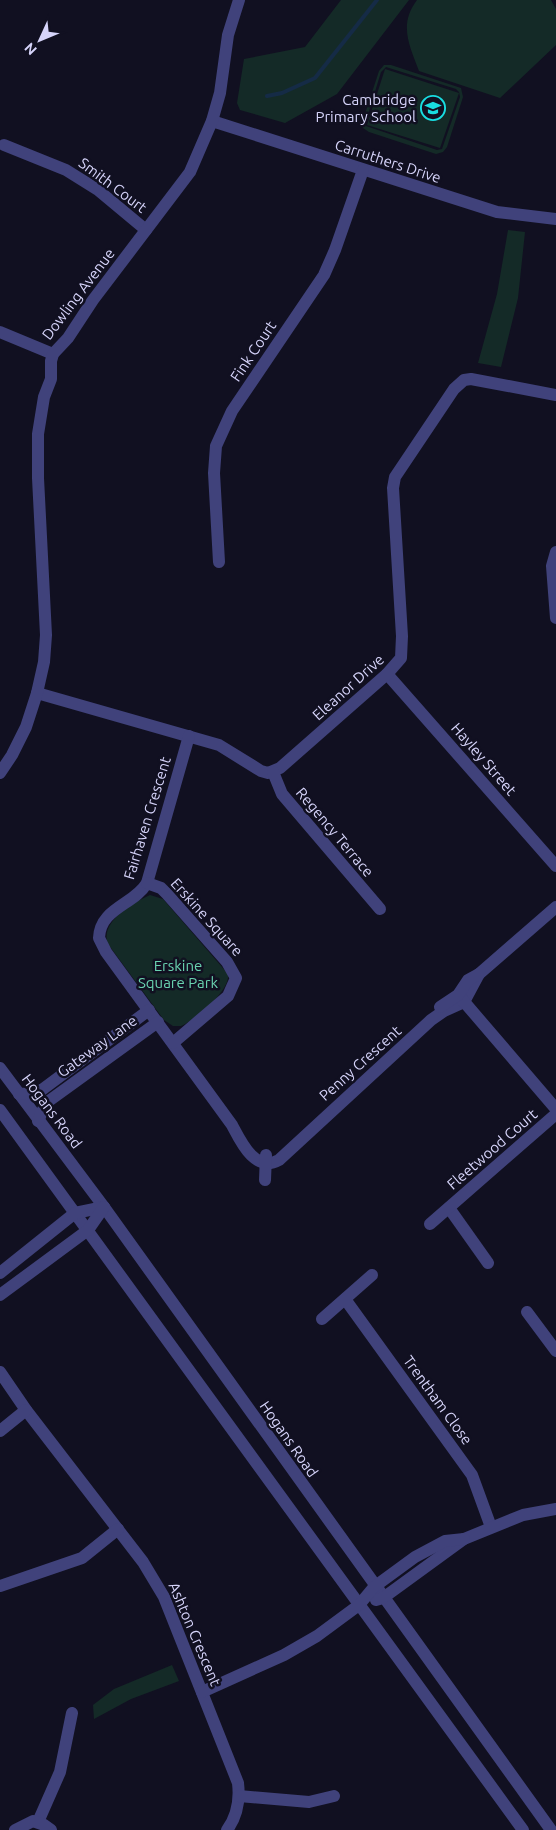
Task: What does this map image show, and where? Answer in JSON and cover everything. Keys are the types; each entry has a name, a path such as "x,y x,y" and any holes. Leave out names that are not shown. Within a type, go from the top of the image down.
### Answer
{"street":[{"name":"Dowling Avenue","path":"0,773 12,755 26,727 37,693 46,635 38,478 38,434 44,397 51,378 53,354 68,338 93,300 190,172 212,121 220,93 228,35 239,0"},
{"name":"Carruthers Drive","path":"212,121 498,212 556,219"},
{"name":"Smith Court","path":"4,145 66,170 98,190 146,230"},
{"name":"Fink Court","path":"219,562 214,473 216,446 232,411 324,276 336,250 363,170"},
{"path":"0,332 53,354"},
{"name":"Eleanor Drive","path":"273,772 288,763 396,666 403,649 393,488 402,464 454,389 464,380 477,379 556,395"},
{"path":"556,552 552,566 556,618"},
{"name":"Hayley Street","path":"388,674 556,866"},
{"path":"37,693 220,745 261,771 273,772"},
{"name":"Fairhaven Crescent","path":"158,1022 106,952 99,938 103,920 141,891 147,883 189,736"},
{"name":"Regency Terrace","path":"273,772 282,794 380,909"},
{"name":"Erskine Square","path":"147,883 161,888 167,894 227,962 236,978 228,996 173,1043"},
{"name":"Penny Crescent","path":"266,1159 279,1160 310,1129 431,1020 444,1003 461,998 468,980 479,974 556,907"},
{"path":"461,998 556,1109"},
{"name":"Gateway Lane","path":"19,1094 37,1092 42,1089 149,1010"},
{"path":"158,1022 232,1125 249,1155 266,1159 265,1180"},
{"name":"Gateway Lane","path":"38,1121 46,1103 158,1022"},
{"name":"Hogans Road","path":"0,1068 104,1207 374,1587 551,1830"},
{"path":"0,1110 523,1830"},
{"name":"Fleetwood Court","path":"430,1224 556,1114"},
{"path":"15,1284 2,1271 75,1213 104,1207"},
{"path":"0,1295 88,1230 104,1207"},
{"name":"Fleetwood Court","path":"448,1208 488,1265"},
{"path":"322,1319 372,1275"},
{"name":"Trentham Close","path":"345,1299 472,1475 491,1527"},
{"path":"527,1312 556,1351"},
{"name":"Ashton Crescent","path":"0,1372 26,1410 144,1562 164,1597 238,1783 240,1796"},
{"path":"0,1430 26,1410"},
{"path":"359,1605 383,1598 423,1566 464,1539 523,1515 556,1509"},
{"path":"0,1586 82,1558 118,1529"},
{"path":"202,1692 284,1655 317,1636 359,1605 374,1587 423,1552 445,1541 464,1539"},
{"path":"38,1822 60,1772 72,1713"},
{"path":"227,1830 237,1812 240,1796 309,1802 334,1796"},
{"path":"15,1830 27,1823 38,1822 51,1830"}],"green space":[{"path":"341,0 409,0 337,94 285,123 240,110 237,103 244,59 305,47"},
{"path":"417,0 551,0 556,9 556,45 500,98 419,71 409,44 407,27 411,9"},
{"path":"384,65 391,65 461,88 463,97 447,147 443,152 436,154 369,132 363,128 363,120 379,71","holes":["386,67 456,89 460,97 442,149 437,150 366,126 381,72"]},
{"path":"385,69 459,93 440,148 367,125"},
{"path":"508,230 525,232 518,298 501,367 478,363 497,294"},
{"name":"Erskine Square Park","path":"150,895 163,899 228,974 224,988 211,1004 195,1018 181,1026 173,1026 164,1020 108,944 108,928 119,914"},
{"path":"172,1665 179,1681 131,1699 94,1719 93,1705 114,1689"}],"waterway":[{"path":"267,96 282,93 315,78 377,0"}],"place":[{"name":"Cambridge Primary School","path":"433,108"}]}
